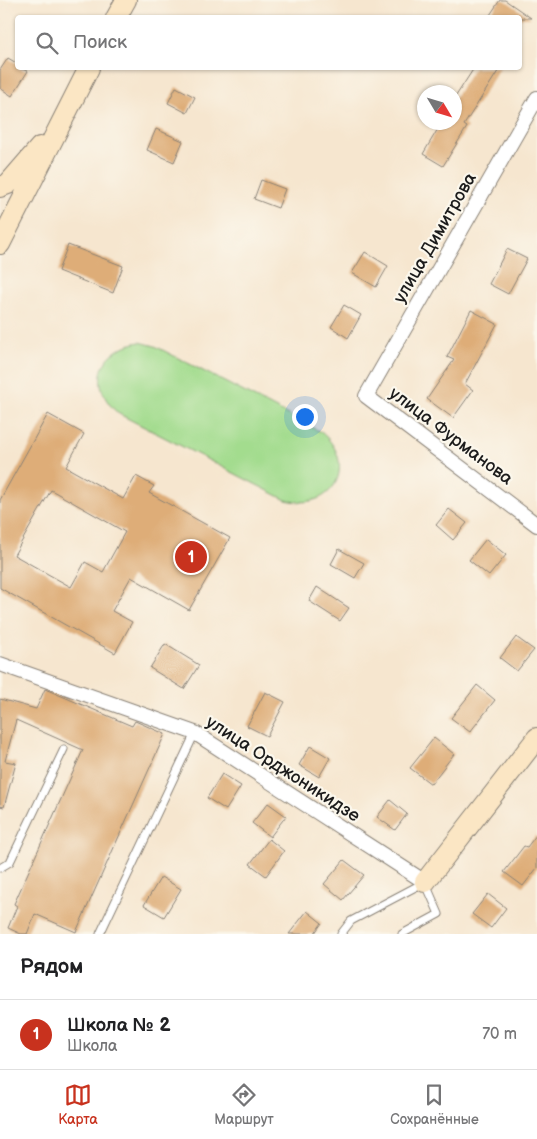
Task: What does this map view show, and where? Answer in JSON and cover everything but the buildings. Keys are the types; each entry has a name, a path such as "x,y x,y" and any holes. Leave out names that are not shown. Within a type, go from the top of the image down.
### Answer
{"street":[{"path":"118,15 126,0"},
{"path":"0,244 88,70"},
{"name":"улица Димитрова","path":"366,396 537,98"},
{"path":"0,187 8,184 58,126"},
{"name":"улица Фурманова","path":"366,396 537,525"},
{"name":"улица Орджоникидзе","path":"0,664 195,733 425,882"},
{"path":"425,882 537,738"}],"lane":[{"path":"100,934 195,733"},
{"path":"0,868 10,862 64,749"},
{"path":"341,934 352,921 425,882 439,914 402,934"}],"green space":[{"path":"140,342 155,346 321,432 332,445 338,458 339,471 336,482 328,492 317,499 303,502 286,500 119,414 109,403 103,392 102,370 106,361 114,352"}],"place":[{"name":"Школа № 2","path":"191,557"}]}
